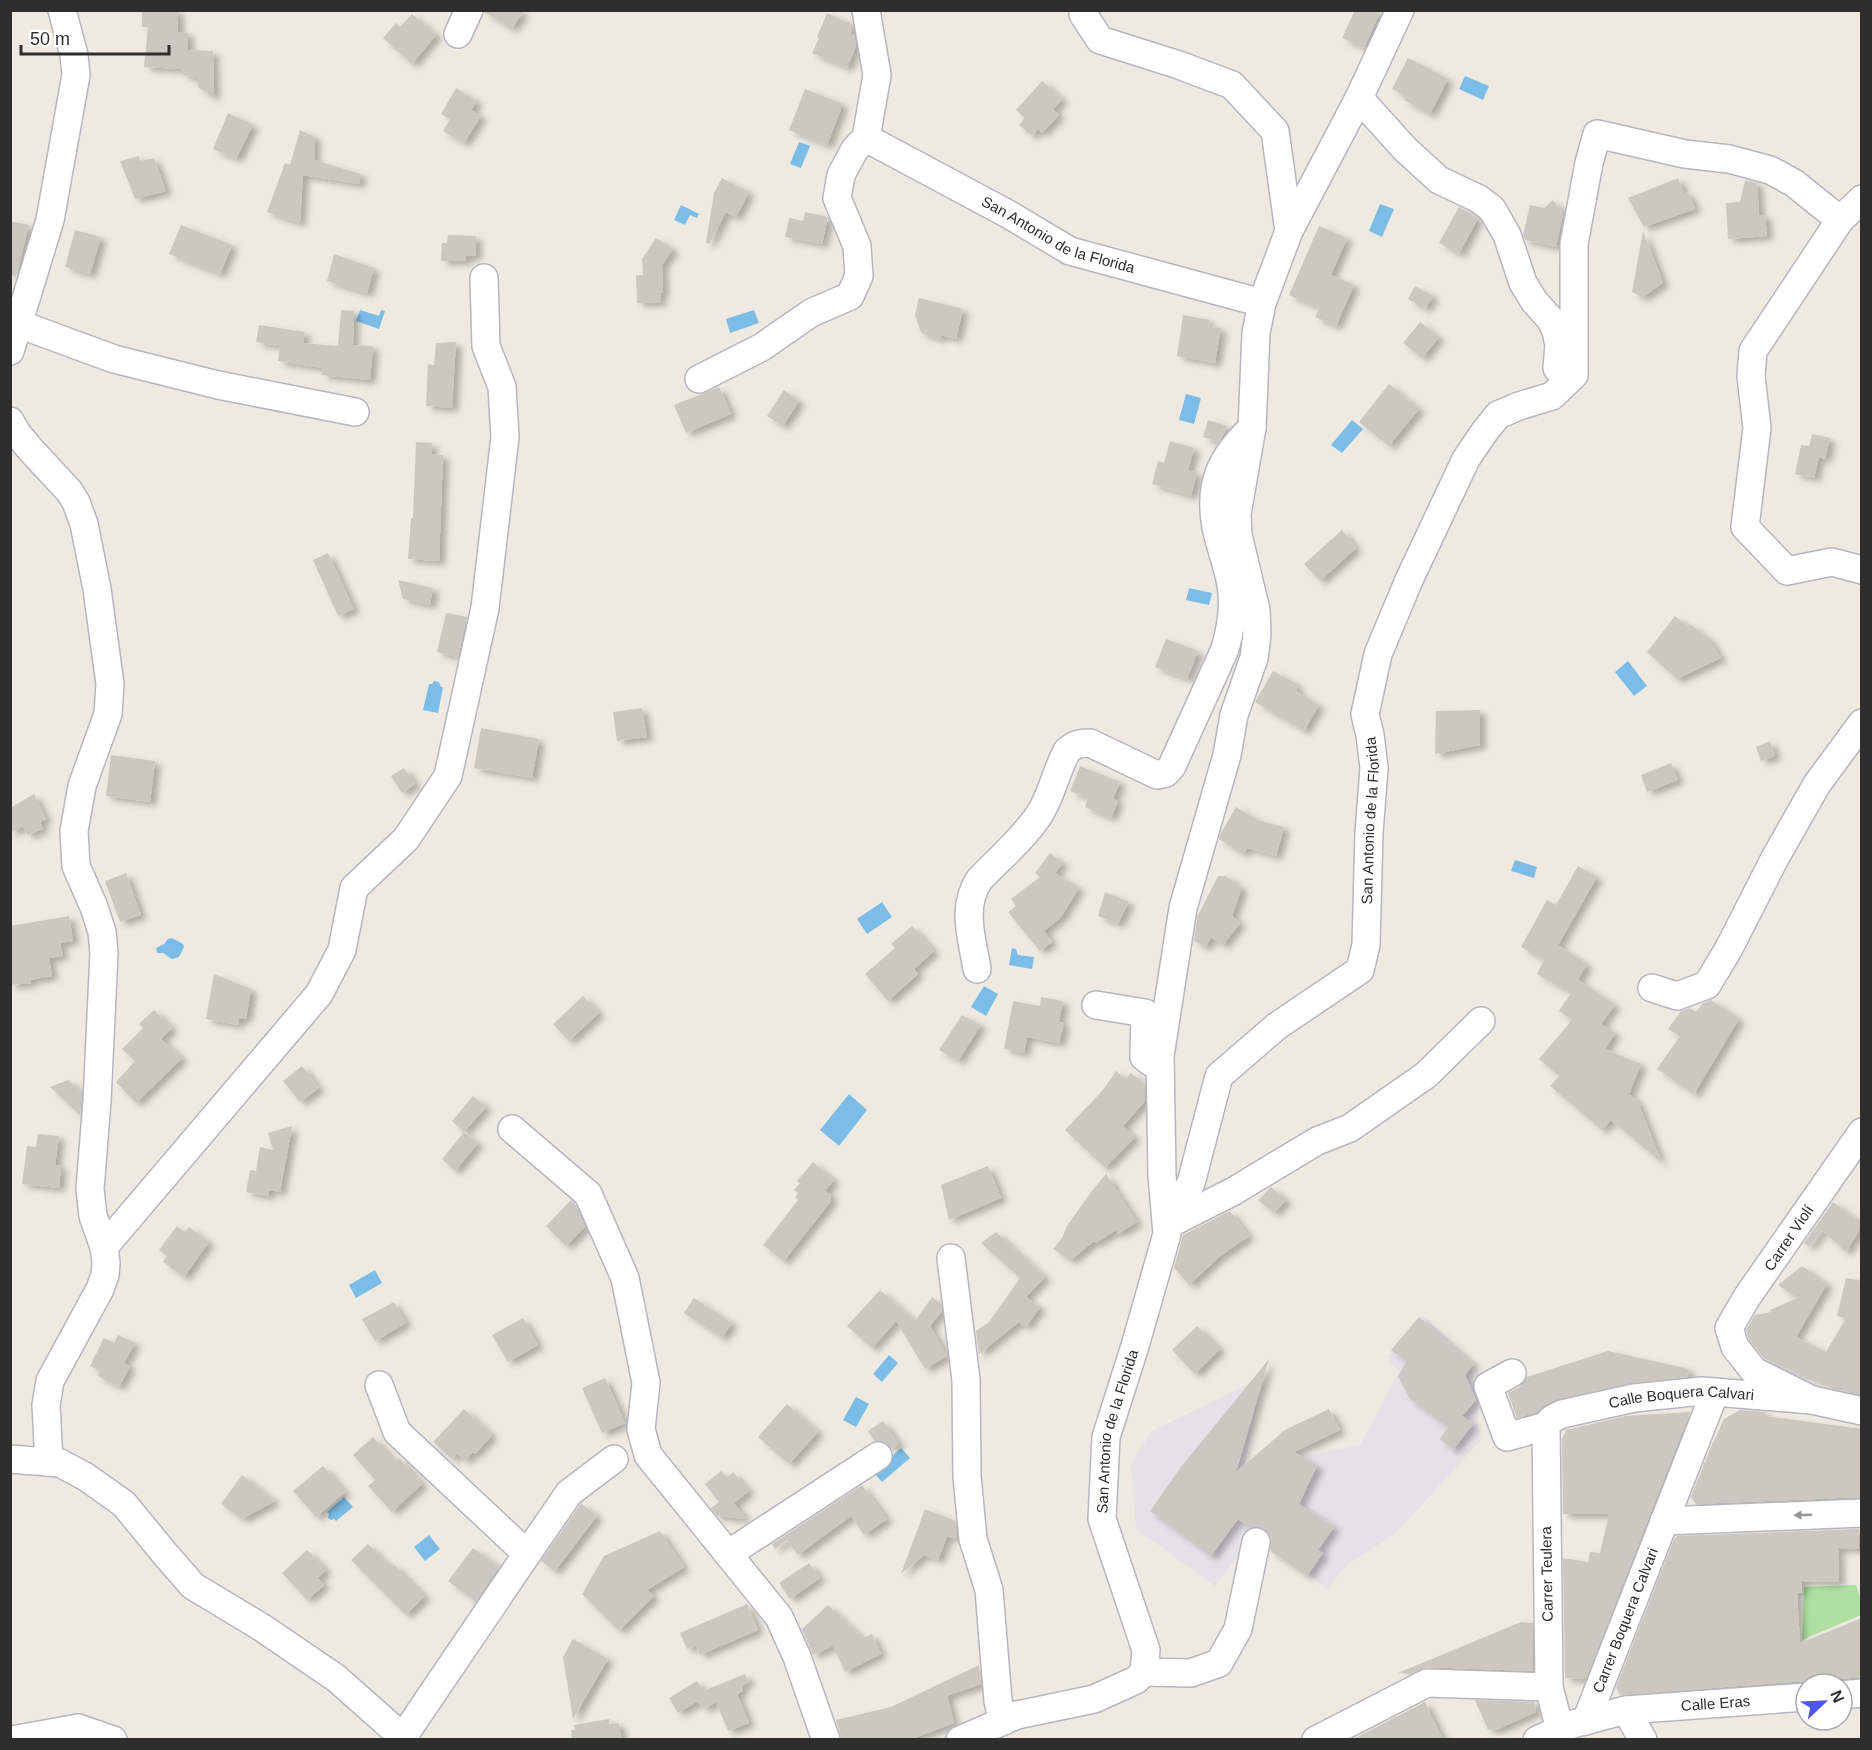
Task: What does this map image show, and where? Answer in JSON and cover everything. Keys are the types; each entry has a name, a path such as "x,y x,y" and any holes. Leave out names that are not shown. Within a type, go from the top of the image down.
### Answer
{"street":[{"path":"10,351 50,220 76,75 74,55 62,10"},
{"path":"699,379 762,346 811,313 850,296 859,276 857,246 837,198 841,175 855,149 866,138 878,75 866,10"},
{"path":"1083,10 1083,14 1100,40 1179,65 1232,85 1275,130 1289,231"},
{"name":"San Antonio de la Florida","path":"1144,1672 1146,1650 1102,1519 1106,1437 1167,1234 1162,1175 1160,1056 1183,908 1227,755 1234,715 1254,658 1257,635 1256,610 1238,535 1237,514 1252,428 1256,333 1262,303 1289,231 1359,98 1400,10"},
{"path":"1359,98 1405,149 1439,180 1487,204 1507,235 1523,283 1534,301 1551,320 1556,331 1559,345 1558,390"},
{"path":"1558,390 1574,375 1574,244 1589,163 1597,134 1685,154 1729,159 1770,170 1794,183 1840,220"},
{"name":"San Antonio de la Florida","path":"866,138 1008,214 1070,251 1262,303"},
{"path":"1862,199 1840,220 1753,351 1751,376 1757,428 1745,527 1787,571 1832,562 1862,570"},
{"path":"104,1247 319,994 342,950 354,888 406,839 448,776 485,608 505,437 502,387 486,346 484,278"},
{"path":"19,324 114,359 218,385 355,412"},
{"name":"San Antonio de la Florida","path":"1167,1225 1191,1183 1219,1076 1277,1026 1360,970 1366,945 1369,833 1374,768 1365,714 1378,654 1466,459 1498,415 1519,405 1552,396 1558,390"},
{"path":"10,421 30,449 69,491 76,502 84,524 94,571 110,684 108,714 82,786 74,831 76,866 94,907 102,932 104,953 90,1189 93,1216 104,1247 106,1263 100,1289 50,1381 46,1405 49,1462"},
{"path":"977,969 968,915 973,890 988,870 1030,828 1048,799 1067,751 1080,743 1090,743 1157,775 1166,773 1172,766 1225,649 1231,630 1232,586 1216,527 1213,505 1216,483 1223,462 1235,443 1252,428"},
{"path":"1652,988 1677,996 1707,985 1817,784 1862,723"},
{"path":"1096,1005 1145,1013 1144,1057 1160,1069"},
{"path":"1167,1225 1234,1191 1317,1141 1350,1128 1426,1075 1481,1021"},
{"path":"512,1129 588,1194 624,1278 646,1383 641,1429 648,1455 779,1617 797,1657 826,1740"},
{"name":"Carrer Violí","path":"1812,1400 1754,1371 1735,1347 1729,1328 1747,1298 1862,1132"},
{"path":"951,1258 966,1380 967,1476 973,1539 989,1590 998,1701 1003,1721"},
{"name":"Calle Boquera Calvari","path":"1512,1373 1488,1386 1507,1437 1549,1423 1562,1414 1634,1398 1702,1391 1812,1400"},
{"path":"379,1385 397,1432 527,1554"},
{"name":"Carrer Boquera Calvari","path":"1586,1721 1715,1392"},
{"path":"1812,1400 1862,1411"},
{"name":"Carrer Teulera","path":"1548,1735 1549,1423"},
{"path":"728,1554 878,1456"},
{"path":"10,1459 60,1463 86,1477 124,1504 193,1586 261,1627 336,1678 405,1738 569,1492 614,1459"},
{"path":"1664,1521 1862,1513"},
{"path":"960,1740 1017,1715 1094,1699 1136,1680 1144,1672 1191,1673 1219,1663 1238,1629 1256,1542"},
{"path":"1316,1740 1427,1683 1548,1687"},
{"name":"Calle Eras","path":"1548,1735 1626,1710 1794,1698"},
{"path":"1626,1710 1643,1740"},
{"path":"12,1740 78,1728 113,1740"}],"shaded area":[{"path":"1422,1315 1471,1361 1481,1440 1395,1534 1347,1565 1327,1589 1253,1536 1215,1586 1136,1529 1131,1464 1152,1431 1263,1377 1245,1463 1286,1487 1304,1456 1360,1445 1399,1372 1387,1357"}],"green space":[{"path":"1856,1585 1861,1600 1861,1615 1802,1640 1804,1587"}],"water":[{"path":"1465,76 1489,86 1483,100 1459,89"},
{"path":"799,142 810,146 801,168 790,164"},
{"path":"1380,204 1394,209 1382,237 1369,231"},
{"path":"681,205 699,214 697,218 690,215 685,225 674,220"},
{"path":"360,310 379,316 381,310 385,311 379,329 356,321"},
{"path":"754,310 759,323 730,333 726,319"},
{"path":"1186,394 1201,398 1194,424 1179,420"},
{"path":"1352,420 1363,429 1342,453 1331,445"},
{"path":"1189,588 1212,593 1209,605 1186,600"},
{"path":"1628,661 1647,686 1634,696 1615,672"},
{"path":"434,681 439,682 443,687 438,713 423,710 429,684"},
{"path":"1515,860 1537,867 1534,878 1511,871"},
{"path":"882,902 892,917 867,934 857,919"},
{"path":"172,938 183,944 184,947 179,957 172,959 163,953 157,953 156,948"},
{"path":"1012,948 1016,949 1018,955 1034,957 1032,969 1009,965"},
{"path":"984,986 998,994 986,1016 971,1007"},
{"path":"849,1094 867,1110 839,1146 820,1130"},
{"path":"375,1270 382,1283 356,1298 349,1285"},
{"path":"889,1355 898,1363 882,1382 873,1374"},
{"path":"856,1397 869,1404 856,1427 843,1420"},
{"path":"901,1448 910,1458 882,1482 874,1473"},
{"path":"344,1497 353,1507 336,1521 331,1520 327,1512"},
{"path":"429,1535 440,1549 425,1561 414,1547"}],"building":[{"path":"142,10 178,10 178,32 188,33 188,50 213,51 214,98 198,87 197,78 183,75 181,69 144,67 148,27 142,27"},
{"path":"484,10 524,10 512,29"},
{"path":"1355,10 1381,10 1364,48 1342,38"},
{"path":"827,13 852,24 856,46 847,68 812,53"},
{"path":"412,14 436,35 412,64 383,38 396,23 400,27"},
{"path":"1408,58 1448,79 1430,114 1404,100 1406,96 1392,89"},
{"path":"1042,81 1062,99 1053,110 1059,115 1042,133 1038,129 1032,136 1019,125 1025,118 1016,110"},
{"path":"456,88 477,101 471,110 481,116 464,143 443,131 450,119 441,114"},
{"path":"805,89 841,103 841,109 827,145 789,130"},
{"path":"228,113 253,125 236,159 213,149"},
{"path":"300,130 315,137 314,160 361,174 359,184 303,175 300,223 267,212 285,163 290,165"},
{"path":"139,156 140,161 154,158 166,191 135,199 120,161"},
{"path":"722,178 749,192 736,217 726,212 709,244 706,243 714,193"},
{"path":"1678,178 1684,194 1688,192 1695,209 1644,227 1628,198"},
{"path":"1745,180 1757,183 1759,215 1765,215 1767,236 1728,239 1726,203 1740,202"},
{"path":"1553,200 1563,214 1556,247 1525,240 1523,235 1530,205 1544,208"},
{"path":"1459,207 1478,218 1459,254 1439,243"},
{"path":"805,212 828,217 822,244 785,237 789,218 803,221"},
{"path":"10,221 29,225 16,276 10,275"},
{"path":"181,225 232,245 220,274 169,254"},
{"path":"1319,226 1347,238 1331,275 1354,285 1336,326 1315,317 1319,308 1289,295"},
{"path":"75,230 101,237 90,274 65,267"},
{"path":"1643,231 1663,283 1643,297 1632,292"},
{"path":"448,235 476,236 476,256 466,256 466,261 441,261 442,243 447,243"},
{"path":"656,238 673,249 662,265 661,302 637,303 636,275 643,275 642,259"},
{"path":"334,254 374,268 367,293 327,281"},
{"path":"1415,286 1433,296 1425,309 1408,299"},
{"path":"919,298 963,309 956,339 941,335 940,339 921,333 915,314"},
{"path":"341,310 354,311 353,345 373,346 370,380 322,375 323,368 278,361 280,346 256,342 259,325 305,332 303,343 338,346"},
{"path":"1183,315 1210,320 1209,326 1221,328 1215,363 1177,356"},
{"path":"1420,322 1439,337 1422,358 1403,343"},
{"path":"456,342 452,408 426,406 428,364 434,365 436,343"},
{"path":"1389,384 1419,409 1389,446 1359,422"},
{"path":"719,387 731,414 686,433 674,405"},
{"path":"784,390 799,401 783,426 767,416"},
{"path":"1208,420 1227,426 1219,442 1203,437"},
{"path":"1812,434 1830,438 1825,459 1819,457 1814,478 1795,474 1801,445 1809,446"},
{"path":"1170,441 1194,448 1188,470 1197,473 1191,496 1152,484 1158,461 1164,463"},
{"path":"416,442 432,443 431,454 443,455 439,561 408,559 411,518 413,518"},
{"path":"1342,530 1356,548 1320,581 1304,564"},
{"path":"328,553 354,609 338,616 313,560"},
{"path":"398,580 433,588 430,605 403,599"},
{"path":"446,613 467,617 458,657 437,652"},
{"path":"1675,616 1709,639 1721,658 1677,679 1647,652"},
{"path":"1166,639 1198,651 1187,679 1155,667"},
{"path":"1273,671 1297,684 1296,691 1319,705 1304,731 1255,702"},
{"path":"642,708 647,737 617,741 613,712"},
{"path":"1480,710 1480,745 1435,754 1436,711"},
{"path":"481,728 539,739 532,778 474,768"},
{"path":"1770,741 1775,756 1761,761 1756,747"},
{"path":"111,755 155,761 150,802 106,796"},
{"path":"1671,763 1678,780 1647,792 1641,775"},
{"path":"1080,766 1120,782 1113,799 1118,801 1111,818 1085,807 1088,798 1070,791"},
{"path":"404,768 415,784 402,793 391,776"},
{"path":"34,794 46,819 40,822 43,829 28,835 23,826 10,833 10,808"},
{"path":"1236,807 1257,820 1284,827 1276,856 1247,848 1243,854 1219,839"},
{"path":"1050,853 1063,863 1055,873 1079,888 1061,917 1044,931 1052,942 1040,951 1008,912 1016,906 1011,899 1040,877 1035,873"},
{"path":"1578,866 1597,877 1558,945 1587,964 1578,980 1615,1005 1601,1024 1615,1033 1605,1049 1641,1064 1629,1094 1637,1100 1662,1163 1611,1120 1602,1130 1550,1086 1559,1076 1539,1059 1572,1020 1559,1011 1571,993 1537,974 1544,960 1521,947 1547,900 1556,905"},
{"path":"126,873 141,915 120,922 105,881"},
{"path":"1218,876 1225,876 1242,887 1232,916 1240,923 1223,945 1211,937 1206,947 1194,941 1197,917"},
{"path":"1105,892 1129,902 1118,924 1098,916"},
{"path":"69,916 73,941 60,943 63,956 49,958 52,976 30,980 31,983 10,985 10,926"},
{"path":"912,926 934,951 914,969 918,974 888,1001 865,974 895,948 891,944"},
{"path":"214,974 251,989 246,1019 239,1018 238,1025 206,1019"},
{"path":"583,996 599,1013 569,1041 553,1024"},
{"path":"1041,997 1063,1001 1059,1022 1064,1023 1059,1043 1027,1037 1024,1053 1004,1049 1013,1001 1040,1006"},
{"path":"1711,1000 1739,1019 1694,1094 1657,1069 1680,1036 1668,1029 1681,1011 1690,1008 1696,1012 1702,1004"},
{"path":"154,1010 172,1028 161,1039 182,1058 136,1103 116,1082 135,1061 122,1049 143,1028 139,1024"},
{"path":"962,1015 981,1025 958,1061 939,1050"},
{"path":"302,1066 319,1088 300,1102 283,1081"},
{"path":"1116,1071 1126,1079 1131,1073 1145,1084 1145,1101 1123,1126 1135,1137 1105,1168 1065,1130 1103,1090"},
{"path":"68,1080 82,1092 80,1115 50,1087"},
{"path":"473,1096 486,1107 464,1132 452,1121"},
{"path":"292,1126 280,1192 269,1190 268,1196 246,1192 250,1170 256,1171 260,1147 273,1150 268,1133"},
{"path":"464,1132 478,1143 455,1171 442,1159"},
{"path":"38,1134 59,1136 55,1165 61,1165 59,1188 22,1184 27,1146 36,1147"},
{"path":"813,1162 834,1180 825,1191 831,1195 831,1201 784,1261 763,1245 798,1200 795,1197 798,1193 794,1190 800,1183 797,1181"},
{"path":"988,1166 1001,1198 949,1220 941,1185"},
{"path":"1106,1174 1137,1222 1118,1234 1116,1230 1096,1243 1094,1241 1071,1260 1053,1249 1091,1192"},
{"path":"1271,1187 1286,1200 1274,1213 1258,1200"},
{"path":"571,1200 585,1227 566,1246 546,1226"},
{"path":"1833,1202 1862,1223 1846,1252 1822,1230 1809,1247 1804,1243"},
{"path":"1230,1211 1249,1236 1219,1257 1189,1285 1174,1268 1183,1235"},
{"path":"177,1226 185,1232 189,1227 209,1242 184,1277 163,1262 167,1256 159,1250"},
{"path":"996,1232 1045,1277 1026,1297 1040,1307 1026,1327 1019,1322 979,1354 976,1331 989,1322 1020,1278 981,1243"},
{"path":"1802,1266 1827,1284 1796,1337 1826,1352 1846,1318 1837,1316 1846,1278 1862,1281 1862,1395 1780,1366 1764,1358 1749,1340 1746,1330 1755,1315 1771,1312 1770,1310 1797,1298 1778,1285"},
{"path":"880,1290 915,1321 932,1297 941,1304 942,1311 930,1326 947,1356 925,1369 896,1321 872,1348 847,1326"},
{"path":"694,1298 732,1323 722,1338 684,1313"},
{"path":"394,1302 406,1323 375,1341 362,1319"},
{"path":"1419,1317 1474,1364 1465,1375 1476,1400 1462,1416 1473,1424 1453,1450 1440,1439 1448,1427 1410,1399 1398,1376 1407,1361 1391,1350"},
{"path":"523,1318 538,1345 508,1362 492,1335"},
{"path":"1197,1326 1220,1349 1195,1374 1172,1350"},
{"path":"118,1335 135,1343 124,1363 130,1366 119,1387 98,1376 100,1371 90,1366 104,1338 114,1343"},
{"path":"1608,1351 1689,1369 1687,1377 1631,1383 1559,1399 1545,1405 1537,1412 1517,1418 1508,1393 1520,1387 1527,1377"},
{"path":"1269,1359 1236,1472 1285,1430 1329,1409 1340,1430 1294,1452 1317,1466 1299,1504 1334,1527 1318,1550 1323,1553 1307,1576 1270,1551 1271,1537 1266,1530 1260,1527 1250,1528 1238,1519 1211,1556 1150,1511 1181,1467"},
{"path":"605,1378 625,1423 602,1433 582,1388"},
{"path":"787,1404 818,1432 789,1464 758,1437"},
{"path":"464,1409 492,1435 475,1454 473,1452 465,1461 457,1453 452,1459 433,1442"},
{"path":"1740,1410 1765,1412 1765,1416 1862,1429 1862,1497 1696,1504 1691,1497 1713,1442 1724,1419"},
{"path":"1690,1412 1586,1679 1565,1678 1563,1558 1588,1562 1590,1552 1600,1553 1609,1514 1563,1514 1562,1439 1566,1430 1626,1416"},
{"path":"883,1421 899,1444 892,1449 885,1442 875,1441 868,1431"},
{"path":"373,1437 395,1462 399,1458 422,1484 392,1512 368,1486 375,1480 353,1455"},
{"path":"323,1466 345,1492 316,1517 293,1491"},
{"path":"721,1471 727,1477 733,1472 749,1491 734,1503 746,1519 717,1516 711,1508 719,1502 705,1484"},
{"path":"242,1475 275,1501 242,1519 221,1504"},
{"path":"862,1485 887,1519 864,1535 851,1516 798,1555 787,1540 775,1549 772,1544"},
{"path":"581,1503 597,1516 555,1571 541,1561"},
{"path":"925,1509 955,1521 956,1539 947,1536 938,1560 924,1555 901,1574"},
{"path":"1859,1529 1858,1549 1838,1548 1839,1582 1802,1581 1802,1593 1797,1592 1800,1643 1862,1618 1862,1677 1854,1678 1854,1672 1794,1672 1794,1682 1620,1695 1616,1687 1677,1536"},
{"path":"660,1531 684,1567 647,1590 654,1596 619,1631 582,1594 604,1556"},
{"path":"368,1544 391,1568 394,1565 425,1596 406,1615 351,1560"},
{"path":"473,1548 499,1567 476,1602 448,1581"},
{"path":"307,1550 326,1570 318,1578 324,1585 307,1600 282,1573"},
{"path":"809,1563 820,1578 790,1599 779,1583"},
{"path":"747,1604 758,1630 700,1655 696,1646 687,1649 680,1633"},
{"path":"828,1605 862,1638 872,1634 881,1654 845,1672 833,1646 813,1655 802,1629"},
{"path":"1521,1622 1533,1623 1533,1671 1428,1667 1411,1674 1398,1673"},
{"path":"573,1639 608,1659 573,1719 563,1657"},
{"path":"979,1665 981,1684 947,1696 954,1723 909,1740 842,1740 836,1720 891,1707"},
{"path":"745,1674 749,1682 741,1686 743,1691 737,1694 749,1723 728,1731 716,1702 704,1709 698,1701 678,1713 669,1698 697,1681 703,1691"},
{"path":"1475,1700 1535,1702 1536,1712 1496,1730 1495,1728 1488,1730"},
{"path":"1425,1702 1443,1740 1351,1740"},
{"path":"609,1719 609,1724 619,1723 621,1740 572,1740 571,1730 575,1730 574,1725"}]}
